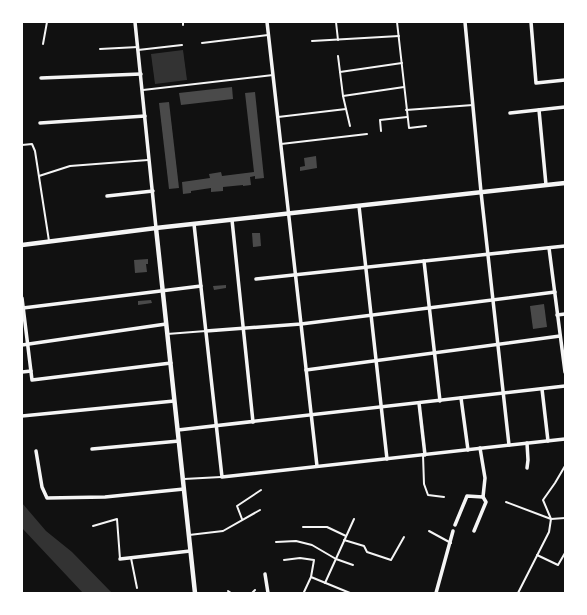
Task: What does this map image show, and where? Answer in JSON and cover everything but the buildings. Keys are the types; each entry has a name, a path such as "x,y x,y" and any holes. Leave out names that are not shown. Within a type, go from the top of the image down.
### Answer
{"street":[{"path":"135,22 194,593"},
{"path":"267,22 317,466"},
{"path":"465,22 481,192 509,445"},
{"path":"531,22 536,83 565,80"},
{"path":"40,78 140,74"},
{"path":"510,113 565,107"},
{"path":"539,110 546,185"},
{"path":"40,122 145,116"},
{"path":"22,245 156,228 565,183"},
{"path":"107,196 153,192"},
{"path":"359,206 387,459"},
{"path":"232,220 253,422"},
{"path":"194,224 222,477 565,439"},
{"path":"256,279 565,246"},
{"path":"549,248 565,372"},
{"path":"424,261 440,401"},
{"path":"23,308 201,286"},
{"path":"206,331 301,324 555,292"},
{"path":"22,298 32,380 170,363"},
{"path":"558,315 565,314"},
{"path":"22,345 166,324"},
{"path":"306,370 560,336"},
{"path":"22,372 31,371"},
{"path":"178,430 565,386"},
{"path":"542,389 548,441"},
{"path":"461,398 468,450"},
{"path":"22,416 174,401"},
{"path":"418,403 424,455"},
{"path":"92,449 179,441"},
{"path":"527,443 527,468"},
{"path":"474,531 486,502 483,496 485,478 480,448"},
{"path":"36,451 42,487 47,498 105,497 184,489"},
{"path":"455,525 467,496 483,496"},
{"path":"436,593 451,543 453,530"},
{"path":"120,559 190,551"},
{"path":"265,574 268,593"}],"lane":[{"path":"43,44 47,22"},
{"path":"336,22 338,40"},
{"path":"397,22 409,128 426,126"},
{"path":"202,43 268,35"},
{"path":"312,41 399,36"},
{"path":"100,49 138,49 182,45"},
{"path":"338,56 343,96 350,126"},
{"path":"340,72 402,63"},
{"path":"142,90 273,75"},
{"path":"343,96 404,87"},
{"path":"406,110 473,105"},
{"path":"278,117 346,109"},
{"path":"381,131 380,120 407,117"},
{"path":"281,144 367,134"},
{"path":"22,146 32,144 35,151 49,242"},
{"path":"39,176 70,166 149,160"},
{"path":"168,334 206,331"},
{"path":"424,455 424,484 428,495 444,497"},
{"path":"518,593 549,532 551,519 543,500 555,484 565,466"},
{"path":"183,479 222,477"},
{"path":"242,520 237,506 261,490"},
{"path":"506,502 551,519 565,518"},
{"path":"188,535 223,531 260,510"},
{"path":"93,526 117,519 120,559"},
{"path":"325,582 354,519"},
{"path":"303,527 327,528 346,536"},
{"path":"429,531 451,543"},
{"path":"344,540 364,546 366,552 391,560 404,537"},
{"path":"276,542 296,541 312,545 353,565"},
{"path":"537,555 558,565 565,553"},
{"path":"131,558 136,588"},
{"path":"284,560 300,558 314,560 311,576 304,592"},
{"path":"311,576 350,593"},
{"path":"252,593 255,590"}],"shaded area":[{"path":"183,50 187,80 155,84 151,54"},
{"path":"22,503 46,531 72,552 112,593 83,593 22,528"}]}
